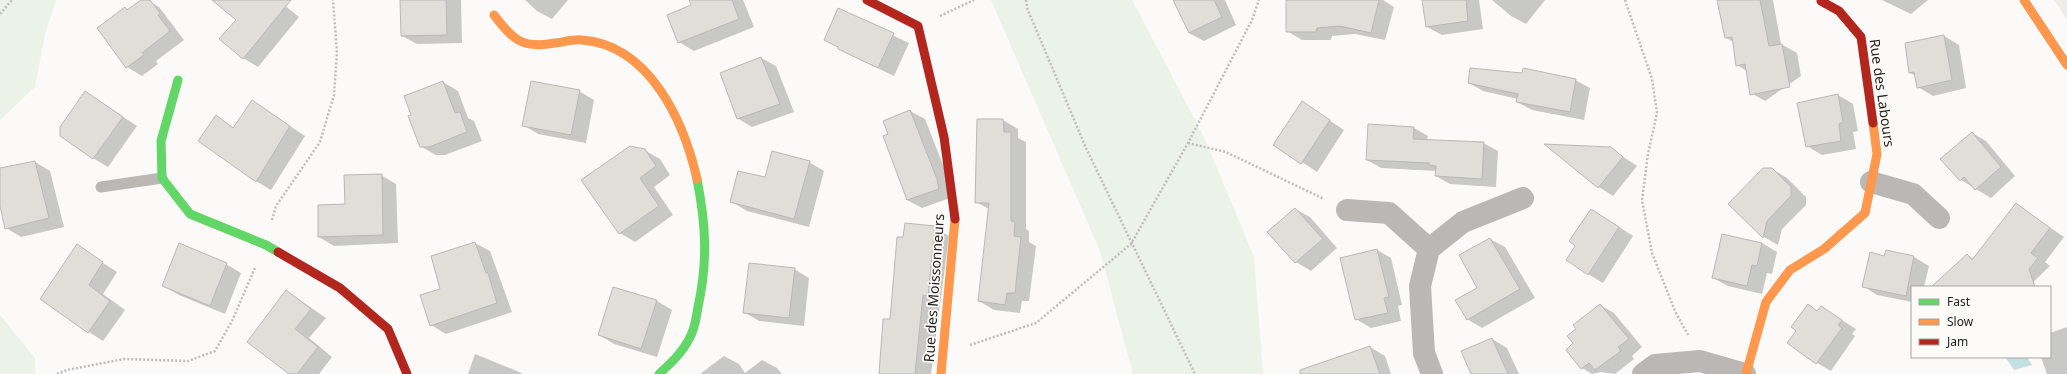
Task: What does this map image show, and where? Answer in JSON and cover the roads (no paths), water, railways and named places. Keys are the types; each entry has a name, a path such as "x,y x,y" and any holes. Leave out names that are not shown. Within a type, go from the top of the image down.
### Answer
{"street":[{"name":"Rue des Moissonneurs","path":"866,0 918,26 944,136 954,215 941,374"},
{"path":"2024,0 2067,65"},
{"name":"Rue des Labours","path":"1746,374 1766,302 1790,270 1824,249 1865,213 1877,154 1861,37 1839,11 1821,1"},
{"path":"494,15 509,32 525,45 546,45 581,40 598,44 630,59 649,76 666,100 682,131 693,162 702,206 706,251 703,288 689,340 659,374"},
{"path":"178,80 161,141 162,178 190,214 266,245 340,288 388,329 407,374"},
{"path":"1871,182 1913,194 1939,218"},
{"path":"1432,374 1424,353 1420,286 1428,248 1463,222 1523,198"},
{"path":"1347,210 1390,214 1428,248"},
{"path":"1644,374 1655,365 1700,361 1746,374"}],"lane":[{"path":"101,187 162,178"}],"water":[{"path":"2006,358 2028,358 2032,365 2014,370"}]}
